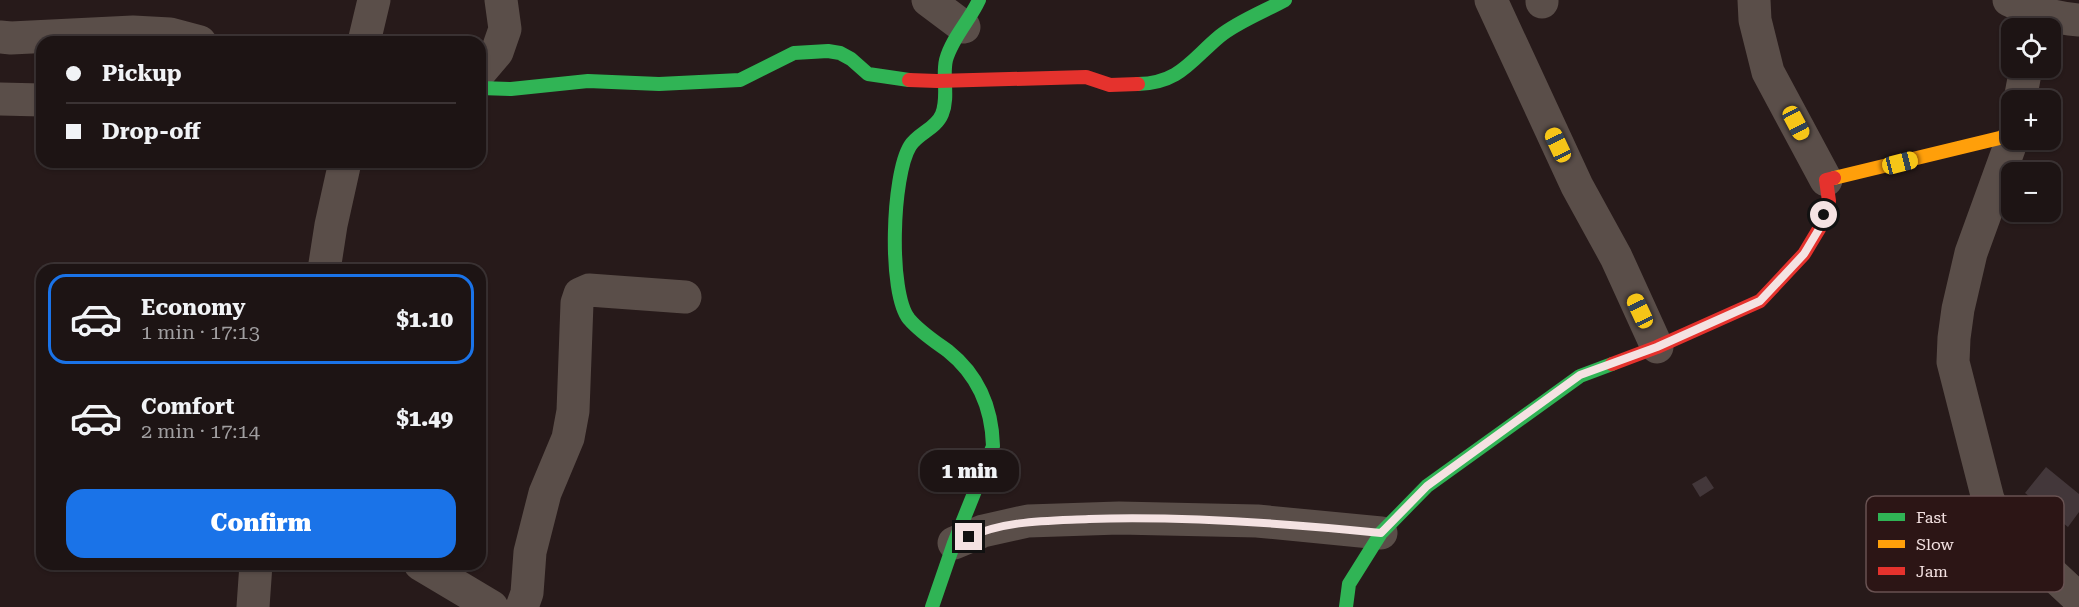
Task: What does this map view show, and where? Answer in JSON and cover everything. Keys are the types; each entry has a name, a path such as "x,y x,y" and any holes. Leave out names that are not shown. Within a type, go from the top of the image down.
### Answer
{"street":[{"path":"365,36 374,0"},
{"path":"486,65 497,52 505,29 501,0"},
{"path":"928,0 972,13 945,64 943,113 913,142 908,152 895,202 895,233 901,300 905,314 921,331 956,358 972,375 985,399 991,418 993,446 954,543 932,607"},
{"path":"486,88 511,89 588,81 660,84 740,80 794,53 828,51 851,58 868,74 899,79 945,81 1086,77 1110,85 1155,84 1187,67 1221,34 1285,0"},
{"path":"1491,0 1577,186 1616,257 1657,347"},
{"path":"1346,607 1349,584 1381,533 1427,486 1580,375 1657,347 1760,301 1804,254 1819,229 1829,201 1826,180 1768,72 1755,20 1754,0"},
{"path":"2030,10 2056,18 2079,20"},
{"path":"52,36 133,32 178,36"},
{"path":"0,37 36,37"},
{"path":"0,99 36,100"},
{"path":"1826,180 2001,138"},
{"path":"1987,496 1953,362 1958,309 1971,253 2008,150"},
{"path":"325,264 344,168"},
{"path":"522,607 526,593 530,552 545,493 568,438 573,411 577,303 580,294 589,290 685,297"},
{"path":"954,543 983,531 1028,521 1119,518 1257,521 1381,533"},
{"path":"253,607 256,570"},
{"path":"430,570 492,607"},
{"path":"2064,585 2079,599"}],"building":[{"path":"2046,467 2079,494 2079,512 2068,527 2064,524 2064,496 2029,496 2025,493"},
{"path":"1706,476 1714,488 1700,497 1692,484"}],"traffic: fast":[{"path":"932,607 954,543 993,446 992,432 990,418 981,393 968,371 959,360 913,324 902,305 895,260 896,207 899,182 910,146 936,124 942,114 945,101 946,60 952,44 979,0"},
{"path":"1138,84 1152,83 1175,75 1227,31 1285,0"},
{"path":"486,88 511,89 588,81 659,84 740,80 794,53 828,51 840,53 851,59 868,74 909,80"},
{"path":"1346,607 1349,584 1381,533 1427,486 1580,376 1612,364"}],"traffic: slow":[{"path":"1834,178 2001,138"}],"traffic: jam":[{"path":"909,80 1086,77 1110,85 1138,84"},
{"path":"1612,364 1657,347 1760,301 1804,254 1819,229 1829,201 1826,180 1834,178"}],"route":[{"path":"969,537 983,531 1028,521 1119,518 1257,521 1381,533 1427,486 1580,375 1657,347 1760,301 1804,254 1819,229 1824,215"}]}
